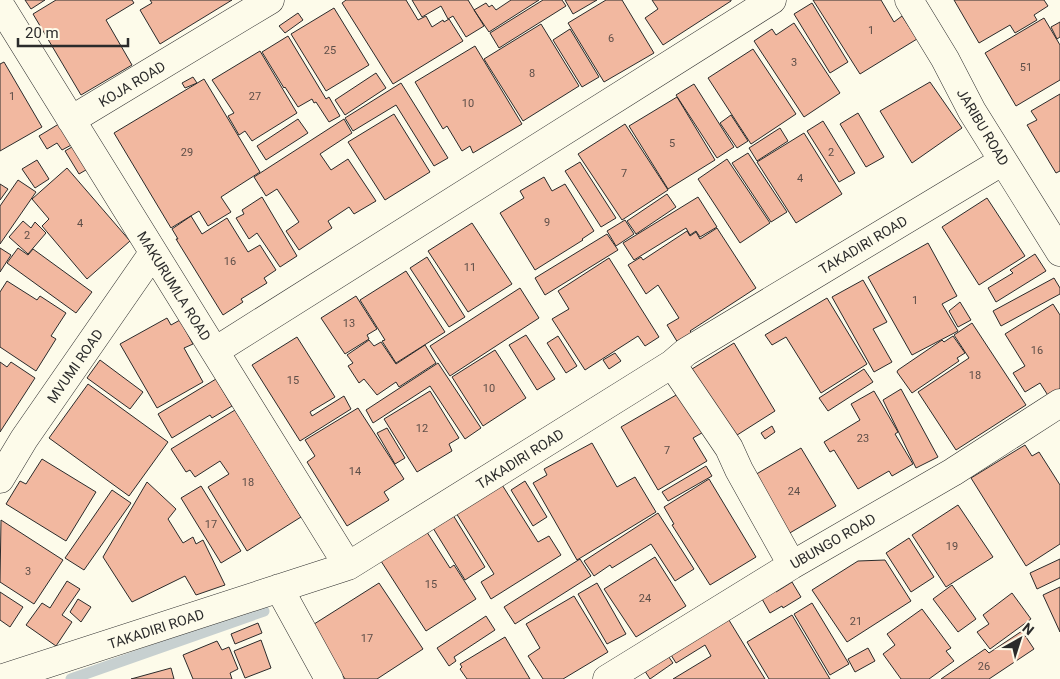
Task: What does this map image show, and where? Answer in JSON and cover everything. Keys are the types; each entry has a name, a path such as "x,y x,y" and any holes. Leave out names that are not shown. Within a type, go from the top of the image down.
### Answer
{"street":[{"name":"KOJA ROAD","path":"71,120 270,0"},
{"path":"215,351 772,0"},
{"name":"JARIBU ROAD","path":"909,0 945,59 972,111 1060,252"},
{"name":"MAKURUMLA ROAD","path":"3,16 71,120 348,566"},
{"name":"TAKADIRI ROAD","path":"17,676 348,566 672,364 686,352 1003,161"},
{"name":"MVUMI ROAD","path":"0,479 24,439 154,253"},
{"path":"672,364 730,448 739,470 792,565"},
{"name":"UBUNGO ROAD","path":"607,679 792,565 953,472 1060,403"},
{"path":"279,588 329,679"}],"building":[{"path":"25,0 45,0 31,9"},
{"path":"56,0 132,0 134,3 106,20 132,65 81,95 33,14"},
{"path":"150,0 232,0 160,44 140,10 152,3"},
{"path":"346,0 406,0 418,20 426,16 432,27 443,20 444,22 449,19 463,41 393,84 342,3"},
{"path":"412,0 468,0 484,26 466,37 453,16 448,19 441,6 422,17"},
{"path":"511,0 539,0 489,32 474,10 486,3 489,7 492,5 496,10"},
{"path":"543,0 562,0 566,6 499,48 490,33"},
{"path":"565,0 597,0 573,14"},
{"path":"606,0 622,0 654,53 604,82 568,23"},
{"path":"652,0 731,1 663,45 645,18 658,9"},
{"path":"813,0 881,0 894,22 902,16 917,39 860,74"},
{"path":"954,0 1044,0 1048,6 1034,15 1037,20 1015,33 1010,25 979,43"},
{"path":"812,3 848,62 830,73 794,14"},
{"path":"334,8 369,65 326,91 291,34"},
{"path":"298,13 303,20 285,33 279,26"},
{"path":"1044,18 1060,45 1060,80 1016,106 985,53"},
{"path":"1060,22 1060,37 1057,39 1051,27"},
{"path":"794,23 840,93 804,117 754,41 772,29 776,35"},
{"path":"541,24 579,86 523,121 484,59"},
{"path":"570,29 599,77 582,87 553,40"},
{"path":"288,36 326,99 329,97 340,116 329,122 312,99 298,107 284,88 262,52"},
{"path":"475,46 522,124 473,153 470,146 462,151 447,126 443,129 415,82"},
{"path":"753,49 796,114 751,144 708,78"},
{"path":"260,51 297,113 252,141 245,131 239,135 228,116 234,113 212,80"},
{"path":"4,62 42,127 0,151 0,64"},
{"path":"376,73 386,88 345,115 335,100"},
{"path":"193,77 197,83 185,88 182,83"},
{"path":"204,79 260,172 221,197 231,212 208,226 199,211 171,228 114,133"},
{"path":"930,82 962,128 912,163 880,111"},
{"path":"401,83 448,158 434,166 396,105 353,131 345,118"},
{"path":"694,84 734,147 717,158 676,95"},
{"path":"1060,94 1060,171 1056,173 1027,125 1037,120 1031,111"},
{"path":"677,97 715,160 668,189 629,126"},
{"path":"858,113 884,157 866,167 840,124"},
{"path":"394,114 430,172 385,200 348,142"},
{"path":"731,115 748,141 737,148 720,123"},
{"path":"298,119 308,133 266,160 257,146"},
{"path":"344,119 352,133 320,154 331,170 348,159 376,201 354,214 349,207 328,221 332,228 299,250 286,231 299,222 277,189 266,196 254,177"},
{"path":"823,121 855,173 839,182 807,131"},
{"path":"62,122 75,143 62,150 57,143 47,149 39,136"},
{"path":"625,124 668,190 622,220 578,154"},
{"path":"780,128 788,141 757,161 749,148"},
{"path":"804,133 842,194 796,223 757,162"},
{"path":"77,144 91,167 79,174 65,151"},
{"path":"748,153 787,212 771,222 732,163"},
{"path":"727,159 770,223 740,243 698,179"},
{"path":"37,160 49,179 35,188 22,169"},
{"path":"580,162 616,218 601,227 565,171"},
{"path":"67,168 130,241 87,279 42,226 49,219 32,199"},
{"path":"544,177 552,191 565,184 594,231 535,270 500,213 524,198 520,191"},
{"path":"18,180 36,192 0,244 0,206"},
{"path":"0,184 8,189 0,200"},
{"path":"667,194 676,207 636,234 627,221"},
{"path":"262,197 297,256 280,267 257,233 249,239 236,218 244,214 242,210"},
{"path":"698,197 717,227 700,237 696,231 690,235 686,228 634,260 623,243"},
{"path":"987,198 1025,256 979,285 942,227"},
{"path":"191,216 202,234 227,218 248,252 260,245 276,270 264,278 267,283 241,299 243,302 223,315 176,239 178,239 172,229"},
{"path":"625,220 634,234 616,246 607,231"},
{"path":"23,221 31,228 35,222 46,233 28,254 9,237"},
{"path":"472,223 512,284 468,312 428,251"},
{"path":"717,228 756,288 690,331 692,333 678,343 667,325 679,318 658,285 646,294 628,265 641,257 643,260 687,231 690,236 696,232 700,239"},
{"path":"607,234 618,250 545,295 535,278"},
{"path":"928,243 957,296 942,304 958,331 912,355 868,277"},
{"path":"0,248 11,255 0,272"},
{"path":"18,248 28,255 33,249 92,292 76,313 7,263"},
{"path":"1035,254 1046,271 996,302 988,288 1013,273 1010,270"},
{"path":"427,257 465,317 449,327 410,268"},
{"path":"609,258 659,337 645,346 638,336 585,370 552,319 569,309 558,291"},
{"path":"406,271 445,332 396,363 382,341 385,340 360,300"},
{"path":"1054,278 1060,288 1060,294 1001,326 993,311"},
{"path":"863,280 887,322 873,329 892,362 874,372 832,297"},
{"path":"7,281 37,300 40,296 66,313 51,336 56,339 36,371 0,347 0,292"},
{"path":"520,288 539,318 450,376 430,346"},
{"path":"356,296 377,329 367,335 369,339 345,354 321,318"},
{"path":"827,298 867,364 821,393 786,337 772,345 765,335"},
{"path":"960,302 971,320 958,327 949,311"},
{"path":"1053,304 1060,315 1060,390 1049,397 1040,383 1025,392 1013,373 1025,366 1005,334"},
{"path":"167,318 171,325 180,320 193,344 184,348 203,382 157,408 120,344"},
{"path":"972,323 1026,405 956,450 918,392 969,358 954,335"},
{"path":"526,335 555,379 537,390 509,345"},
{"path":"558,336 577,366 566,373 547,343"},
{"path":"953,336 965,353 957,358 959,361 912,393 897,372 898,370 942,340 944,342"},
{"path":"297,337 335,397 310,412 312,416 344,396 351,409 300,441 252,365"},
{"path":"369,340 374,346 381,342 396,364 425,345 436,363 399,387 396,382 377,395 364,379 359,383 348,366 353,363 347,355"},
{"path":"734,343 775,411 734,437 692,369"},
{"path":"495,350 526,398 483,426 452,377"},
{"path":"615,353 621,361 609,369 603,360"},
{"path":"100,360 143,392 130,409 87,378"},
{"path":"0,362 7,367 11,362 35,378 0,432"},
{"path":"438,363 481,428 465,439 430,386 373,423 366,410"},
{"path":"864,369 873,382 828,411 819,398"},
{"path":"216,379 232,406 212,418 210,415 172,438 158,414"},
{"path":"88,384 168,442 129,496 49,438"},
{"path":"901,389 938,457 916,468 883,400"},
{"path":"430,391 459,438 449,444 452,451 417,472 384,419"},
{"path":"683,391 707,430 693,438 707,461 658,490 621,427"},
{"path":"874,391 898,432 895,434 913,464 892,476 889,471 858,489 834,450 830,452 824,442 860,420 851,404"},
{"path":"358,408 404,479 384,492 389,500 347,526 307,462 315,456 305,440"},
{"path":"235,410 301,517 247,551 208,487 229,474 220,461 195,477 190,470 186,472 171,449"},
{"path":"772,426 775,432 765,439 761,433"},
{"path":"387,428 405,458 395,464 377,433"},
{"path":"592,443 617,487 635,477 656,512 577,560 533,483 547,475 544,469"},
{"path":"1025,445 1032,456 1039,452 1060,485 1060,544 1026,566 971,478"},
{"path":"801,448 836,506 788,534 753,476"},
{"path":"42,459 96,492 66,541 6,504 20,481 26,484"},
{"path":"706,466 712,476 668,501 662,492"},
{"path":"709,479 756,557 710,585 672,525 674,524 664,507"},
{"path":"499,480 538,542 549,536 561,555 491,599 481,582 494,574 453,508"},
{"path":"525,481 547,517 533,526 511,490"},
{"path":"147,482 176,509 168,519 183,543 193,537 196,544 203,540 225,585 196,595 185,576 132,602 103,557"},
{"path":"201,486 241,551 221,563 181,498"},
{"path":"112,490 131,503 84,570 65,558"},
{"path":"958,505 993,557 946,587 912,535"},
{"path":"658,513 694,569 675,581 651,544 612,568 610,565 594,576 584,561"},
{"path":"453,515 485,567 465,580 433,528"},
{"path":"1,520 63,560 34,604 0,582"},
{"path":"425,529 450,568 454,565 476,599 426,631 379,558"},
{"path":"909,538 934,577 911,592 886,553"},
{"path":"655,557 686,606 636,637 604,589"},
{"path":"580,559 591,576 515,624 504,607"},
{"path":"1060,559 1060,578 1037,589 1030,573"},
{"path":"885,560 911,601 847,642 812,590 858,561"},
{"path":"67,581 80,589 62,615 72,622 56,646 26,625 42,603 50,608"},
{"path":"792,582 801,597 783,608 782,606 770,613 758,592 771,584 776,592"},
{"path":"379,583 423,649 377,679 345,679 311,626"},
{"path":"597,583 626,634 607,644 578,594"},
{"path":"952,585 976,619 958,632 933,599"},
{"path":"1060,587 1060,632 1043,595"},
{"path":"0,592 23,607 10,627 0,620"},
{"path":"1012,593 1031,619 990,649 977,632 989,624 983,615"},
{"path":"574,596 608,652 563,679 543,679 528,656 540,648 526,624"},
{"path":"78,599 91,607 81,622 70,612"},
{"path":"812,603 849,664 830,675 794,614"},
{"path":"922,609 951,648 946,651 954,661 929,679 901,679 883,654 895,645 887,634"},
{"path":"724,612 765,679 673,679 711,656 705,645 676,663 666,647"},
{"path":"792,615 830,679 769,679 747,642"},
{"path":"486,616 495,630 454,657 456,661 449,666 437,648"},
{"path":"258,623 262,633 235,644 231,634"},
{"path":"1022,631 1034,649 989,679 941,679 985,649 989,653"},
{"path":"505,637 530,679 467,679 460,669 462,667 460,664"},
{"path":"261,640 271,668 245,678 234,651"},
{"path":"217,641 222,650 229,647 238,669 230,673 232,679 193,679 183,655"},
{"path":"868,648 875,661 855,672 848,659"},
{"path":"664,650 673,663 650,679 641,665"},
{"path":"171,668 174,679 131,679"}],"waterway":[{"path":"71,679 264,611"}]}
